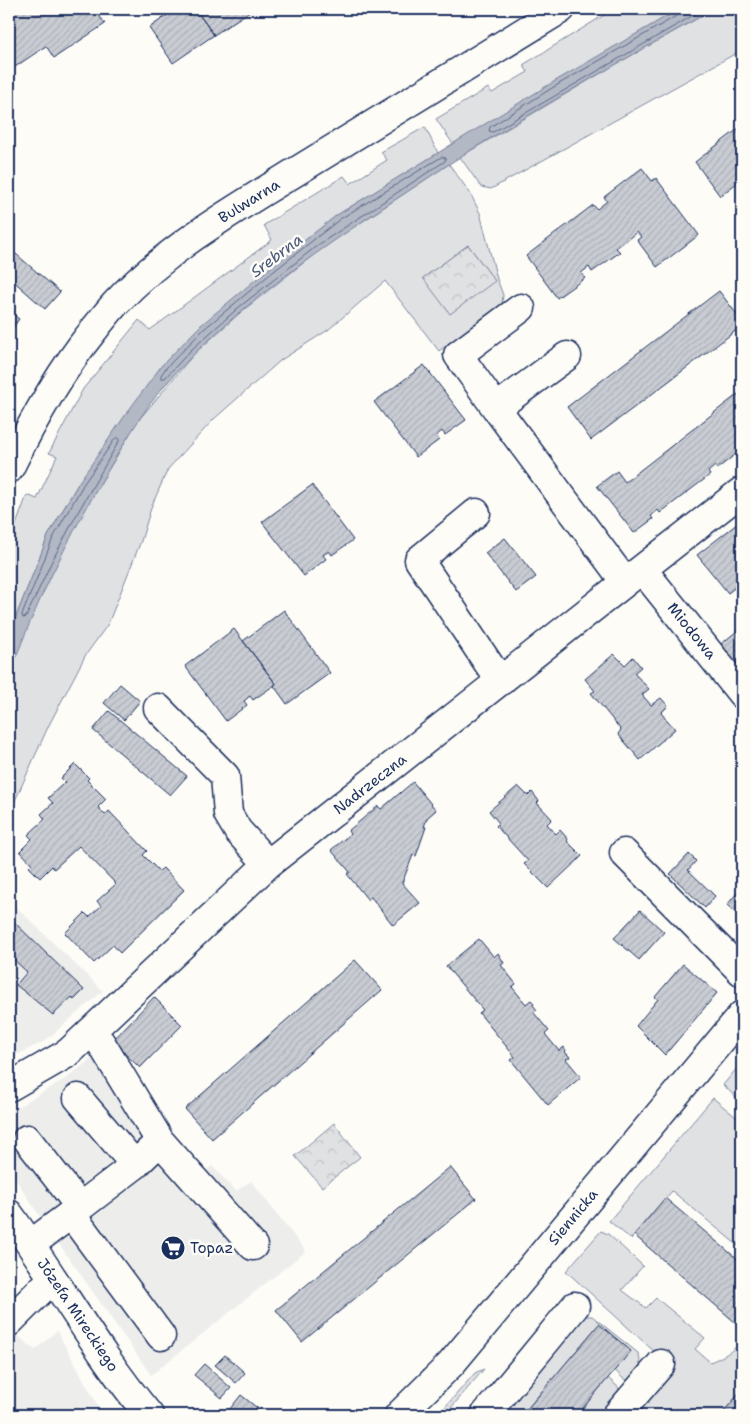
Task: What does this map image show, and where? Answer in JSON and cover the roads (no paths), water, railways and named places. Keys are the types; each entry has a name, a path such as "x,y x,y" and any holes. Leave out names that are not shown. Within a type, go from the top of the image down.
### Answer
{"street":[{"name":"Bulwarna","path":"9,469 31,425 74,355 113,306 158,264 221,218 561,9"},
{"name":"Miodowa","path":"521,308 458,355 496,408 633,575 742,694"},
{"path":"496,408 567,356"},
{"name":"Nadrzeczna","path":"9,1087 68,1053 268,864 633,575 742,492"},
{"path":"476,513 419,560 490,666 502,680"},
{"path":"158,708 225,776 228,814 238,831 268,864"},
{"path":"624,853 742,972"},
{"name":"Siennicka","path":"400,1415 450,1364 742,1015"},
{"path":"90,1032 101,1043 160,1140 253,1246"},
{"path":"78,1098 135,1165"},
{"path":"27,1139 161,1336"},
{"path":"31,1244 135,1165 160,1140"},
{"name":"Józefa Mireckiego","path":"9,1214 31,1244 53,1280 149,1415"},
{"path":"9,1322 53,1280"},
{"path":"485,1415 575,1306"},
{"path":"617,1415 661,1364"}],"water":[{"path":"679,9 714,9 531,114 460,157 387,205 328,245 270,288 189,359 165,385 140,418 90,501 40,599 9,676 9,634 48,536 79,482 126,414 162,365 201,325 337,215 550,84"}],"place":[{"name":"Topaz","path":"173,1248"}],"water label":[{"name":"Srebrna","path":"276,255"}]}
